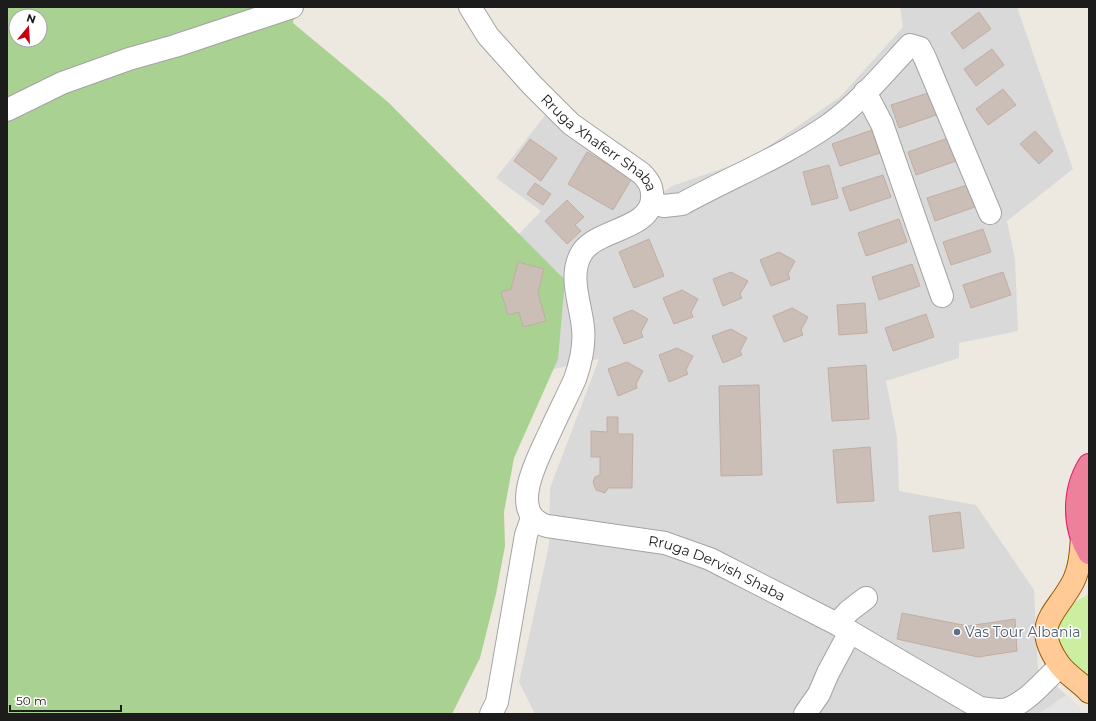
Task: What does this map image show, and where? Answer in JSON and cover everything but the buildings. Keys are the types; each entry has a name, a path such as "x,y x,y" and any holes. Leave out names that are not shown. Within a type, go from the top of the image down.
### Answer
{"highway":[{"path":"1085,545 1078,526 1076,508 1079,489 1089,465"}],"main road":[{"path":"1085,545 1073,581 1065,595 1056,605 1049,618 1046,629 1049,648 1060,666 1089,692"},
{"path":"1065,595 1089,587"}],"street":[{"path":"7,110 62,83 129,58 175,46 292,7"},
{"name":"Rruga Xhaferr Shaba","path":"470,7 488,36 531,84 571,124 641,173 649,181 653,191 652,203 649,211 640,218 589,243 582,253 576,276 583,330 581,363 530,475 527,494 528,508 532,518"},
{"path":"652,203 664,206 682,204 795,147 830,124 865,92 910,45 920,48 925,58 990,213"},
{"path":"865,92 882,124 942,296"},
{"path":"492,714 497,702 526,535 532,518"},
{"name":"Rruga Dervish Shaba","path":"532,518 538,524 547,526 621,536 678,546 710,559 844,628 980,708 995,710 1010,708 1023,701 1060,666"},
{"path":"806,714 819,694 828,673 849,611 866,598"}],"shaded area":[{"path":"900,7 1017,7 1073,169 1007,221 1015,259 1018,331 959,343 959,358 886,381 897,437 899,491 976,505 1034,590 1038,669 1079,707 1082,714 535,714 519,682 549,545 550,488 599,359 456,391 461,295 541,211 496,178 550,109 659,195 672,186 750,159 840,97 903,27"},
{"path":"1066,695 1079,707 1082,714 1035,714 1043,711"}],"green space":[{"path":"7,7 296,7 293,23 388,102 565,280 558,359 514,458 504,512 505,546 496,594 480,658 452,714 7,714"},
{"path":"1089,594 1089,676 1066,657 1057,646 1056,622 1073,603"}],"place":[{"name":"Vas Tour Albania","path":"957,632"}]}
